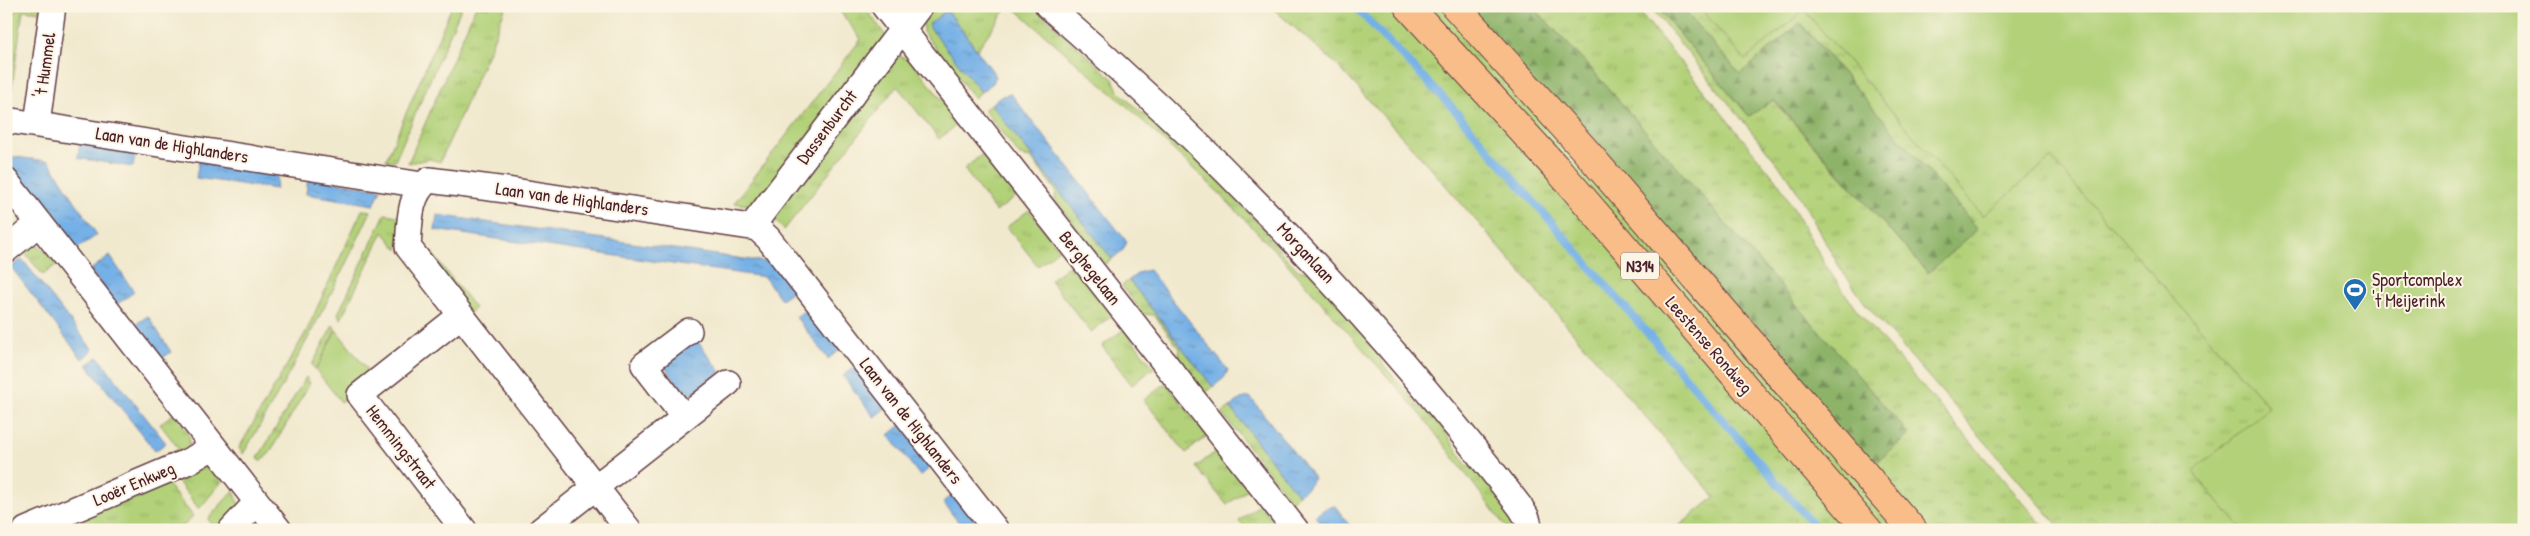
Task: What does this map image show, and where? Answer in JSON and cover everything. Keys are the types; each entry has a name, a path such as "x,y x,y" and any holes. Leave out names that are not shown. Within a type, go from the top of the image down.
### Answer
{"main road":[{"name":"Leestense Rondweg","path":"1408,6 1560,172 1868,530"},
{"name":"Leestense Rondweg","path":"1455,6 1584,149 1913,530"}],"street":[{"name":"'t Hummel","path":"37,124 53,6"},
{"name":"Berghegelaan","path":"884,6 1296,530"},
{"path":"902,28 920,6"},
{"name":"Morganlaan","path":"1048,6 1202,146 1329,278 1474,447 1521,508 1527,518 1530,530"},
{"name":"Dassenburcht","path":"752,226 902,28"},
{"name":"Laan van de Highlanders","path":"6,120 422,184 429,180 437,180 752,226 768,238 996,530"},
{"path":"6,181 279,530"},
{"path":"422,184 416,194 411,214 408,247 628,530"},
{"path":"6,250 39,223"},
{"name":"Hemmingstraat","path":"460,316 360,395 464,530"},
{"path":"684,417 644,365 689,330"},
{"path":"541,530 728,383"},
{"name":"Looër Enkweg","path":"26,530 189,461 213,447"},
{"path":"231,530 257,502"}],"green space":[{"path":"22,6 42,6 41,12 23,10 10,101 6,100 6,18"},
{"path":"452,6 462,6 395,161 386,160"},
{"path":"476,6 506,6 489,51 440,162 430,159 408,163"},
{"path":"836,6 864,6 886,36 755,206 734,203 861,39"},
{"path":"933,6 1008,6 977,50 947,10 929,25 981,92 974,98 923,32 923,17"},
{"path":"1012,6 1033,6 1113,79 1118,91 1146,117 1157,117 1269,234 1268,238 1298,270 1310,271 1380,352 1382,363 1420,408 1431,410 1467,466 1478,468 1516,517 1517,530 1508,530 1423,417 1283,259 1218,192 1129,108"},
{"path":"1270,6 1395,6 1457,72 1857,530 1674,530 1715,497 1435,173 1336,64"},
{"path":"1419,6 1445,6 1903,530 1878,530"},
{"path":"1465,6 1532,6 1587,64 1909,434 1870,468"},
{"path":"1532,6 1635,6 1780,185 1829,271 1859,313 2047,530 1993,530 1988,523 1980,530 1924,530 1870,468 1909,435 1587,64"},
{"name":"Sportcomplex 't Meijerink","path":"1650,6 1656,6 1749,116 1773,100 1928,273 1977,228 1800,23 1740,74 1680,6 2524,6 2524,530 2062,530 1867,306 1839,266 1790,179"},
{"path":"1656,6 1680,6 1740,74 1800,23 1978,229 1928,273 1774,100 1749,116"},
{"name":"Sportcomplex 't Meijerink","path":"1698,6 2524,6 2524,530 2243,530 2193,472 2269,407 2051,158 1983,216 1804,10 1745,60"},
{"path":"898,55 912,61 959,123 939,139 897,86 784,230 772,217"},
{"path":"991,104 1112,259 1105,264 1055,200 1056,191 1031,158 1020,156 984,110"},
{"path":"985,152 1018,195 996,212 964,169"},
{"path":"362,210 371,211 310,334 243,454 239,448 306,332"},
{"path":"1029,210 1059,249 1038,266 1007,227"},
{"path":"385,214 403,217 398,250 383,232 341,319 338,314"},
{"path":"31,245 41,247 57,264 43,275 21,248"},
{"path":"427,247 475,308 469,313 422,252"},
{"path":"1071,264 1112,315 1091,332 1050,280"},
{"path":"1129,280 1213,387 1205,393 1178,358 1180,349 1154,315 1143,314 1122,286"},
{"path":"333,325 336,330 316,370 312,365"},
{"path":"1124,329 1154,368 1132,385 1102,346"},
{"path":"336,330 373,377 341,402 316,370"},
{"path":"306,377 310,383 269,454 260,461 258,458"},
{"path":"1166,383 1207,436 1186,453 1144,400"},
{"path":"1230,407 1298,495 1291,501 1222,413"},
{"path":"174,413 187,431 189,443 181,452 163,464 159,458 179,449 160,424"},
{"path":"1218,450 1249,488 1227,505 1196,467"},
{"path":"207,465 217,470 224,479 199,509 173,475"},
{"path":"163,479 193,516 180,530 42,530"},
{"path":"234,490 239,505 219,530 216,530 208,519"},
{"path":"1260,504 1280,530 1246,530 1239,521"}],"water":[{"path":"947,10 996,76 993,83 981,92 928,25"},
{"path":"1011,94 1127,242 1123,250 1112,259 991,104 1002,96"},
{"path":"80,141 136,150 133,167 78,158"},
{"path":"6,156 49,161 97,235 74,251 6,164"},
{"path":"199,161 278,172 276,189 196,178"},
{"path":"308,178 381,189 374,205 306,194"},
{"path":"437,215 772,263 794,290 781,299 764,277 435,230"},
{"path":"110,256 134,292 116,305 90,270"},
{"path":"22,259 93,350 82,359 11,267"},
{"path":"1149,270 1228,370 1224,378 1213,387 1129,280 1140,272"},
{"path":"808,308 840,349 828,359 796,317"},
{"path":"148,316 171,352 160,360 133,326"},
{"path":"695,338 721,372 688,398 662,363"},
{"path":"98,357 166,443 155,451 87,365"},
{"path":"854,367 886,408 874,417 843,376"},
{"path":"1250,397 1314,478 1309,486 1298,495 1230,407 1241,399"},
{"path":"901,425 932,466 920,476 889,435"},
{"path":"955,493 983,530 964,530 943,502"},
{"path":"1335,506 1353,530 1325,530 1315,516 1326,508"}],"waterway":[{"path":"1354,6 1449,104 1818,530"}],"place":[{"name":"Sportcomplex 't Meijerink","path":"2355,311"}]}
